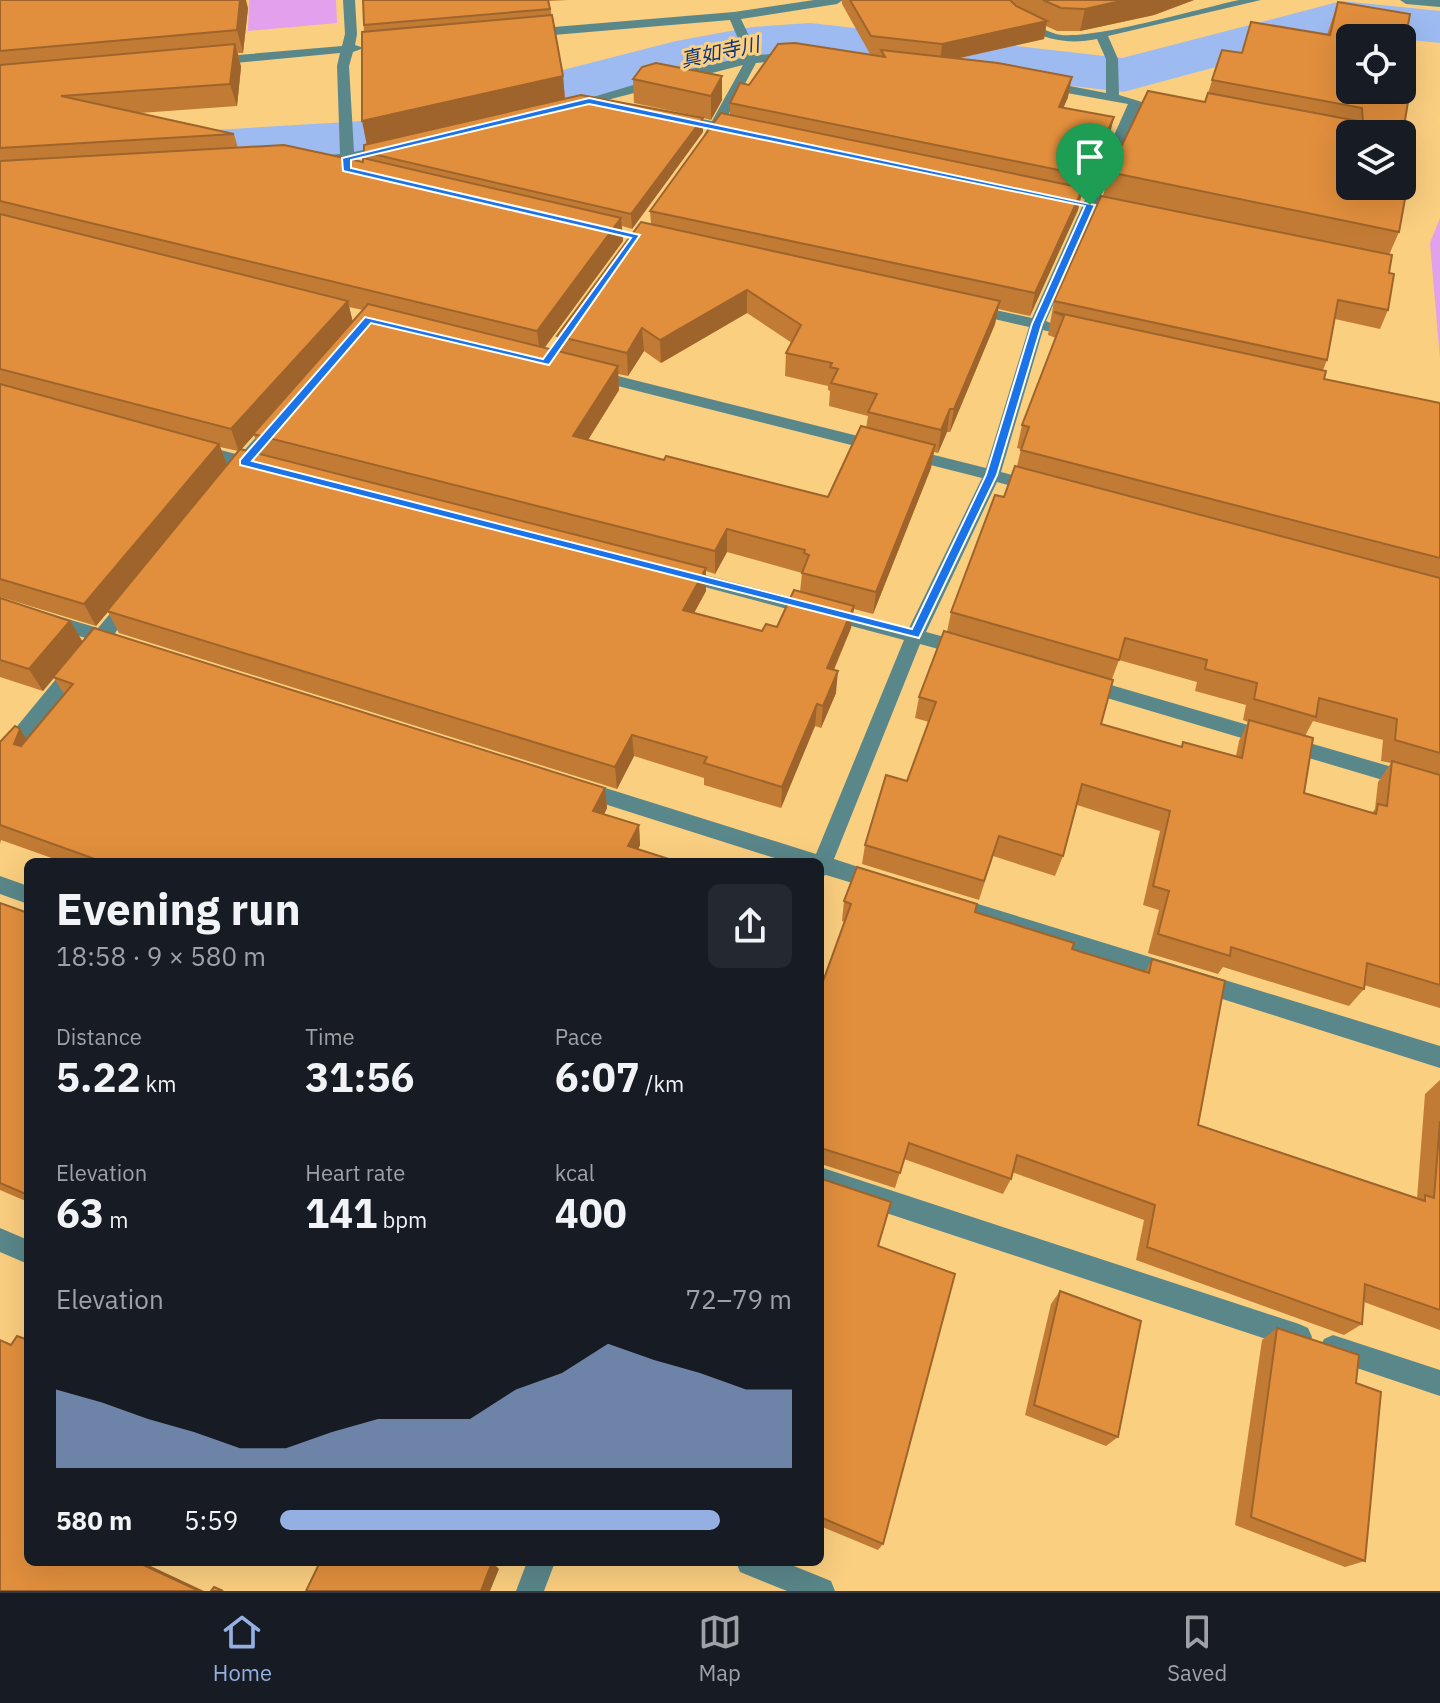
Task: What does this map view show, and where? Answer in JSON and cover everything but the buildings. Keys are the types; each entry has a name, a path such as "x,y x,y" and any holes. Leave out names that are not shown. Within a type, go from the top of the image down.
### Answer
{"street":[{"path":"349,0 351,34 343,66 346,158 347,169 362,173"},
{"path":"517,35 734,16 837,0"},
{"path":"998,0 1021,23 1052,38 1076,40 1255,0"},
{"path":"1406,0 1440,3"},
{"path":"734,16 753,58"},
{"path":"1101,34 1112,59 1113,98"},
{"path":"205,62 378,46"},
{"path":"559,108 680,73 753,58 810,56"},
{"path":"700,150 718,126 753,58"},
{"path":"1022,81 1151,105"},
{"path":"589,101 618,106"},
{"path":"822,858 915,635 992,475 1037,324 1098,206 1136,102"},
{"path":"661,115 749,132"},
{"path":"299,161 346,158 407,144"},
{"path":"1075,201 1098,206"},
{"path":"960,307 1068,331"},
{"path":"576,371 1051,491"},
{"path":"183,446 246,468 286,415"},
{"path":"671,572 990,657"},
{"path":"0,761 140,590"},
{"path":"0,606 132,646"},
{"path":"1065,679 1440,789"},
{"path":"557,780 797,858"},
{"path":"824,866 897,888"},
{"path":"0,885 24,894"},
{"path":"927,897 1440,1057"},
{"path":"824,1180 1440,1383"},
{"path":"0,1240 24,1250"},
{"path":"530,1591 539,1566"},
{"path":"760,1566 821,1591"}],"shaded area":[{"path":"249,0 336,0 337,23 248,31"},
{"path":"1440,218 1440,359 1430,243"}],"waterway":[{"name":"真如寺川","path":"0,161 363,139 676,58 752,43 810,39 1123,75 1342,17 1440,27"}],"route":[{"path":"589,101 1090,205 1037,324 992,475 915,635 244,462 369,320 545,363 637,237 347,169 346,158 589,101"}]}
